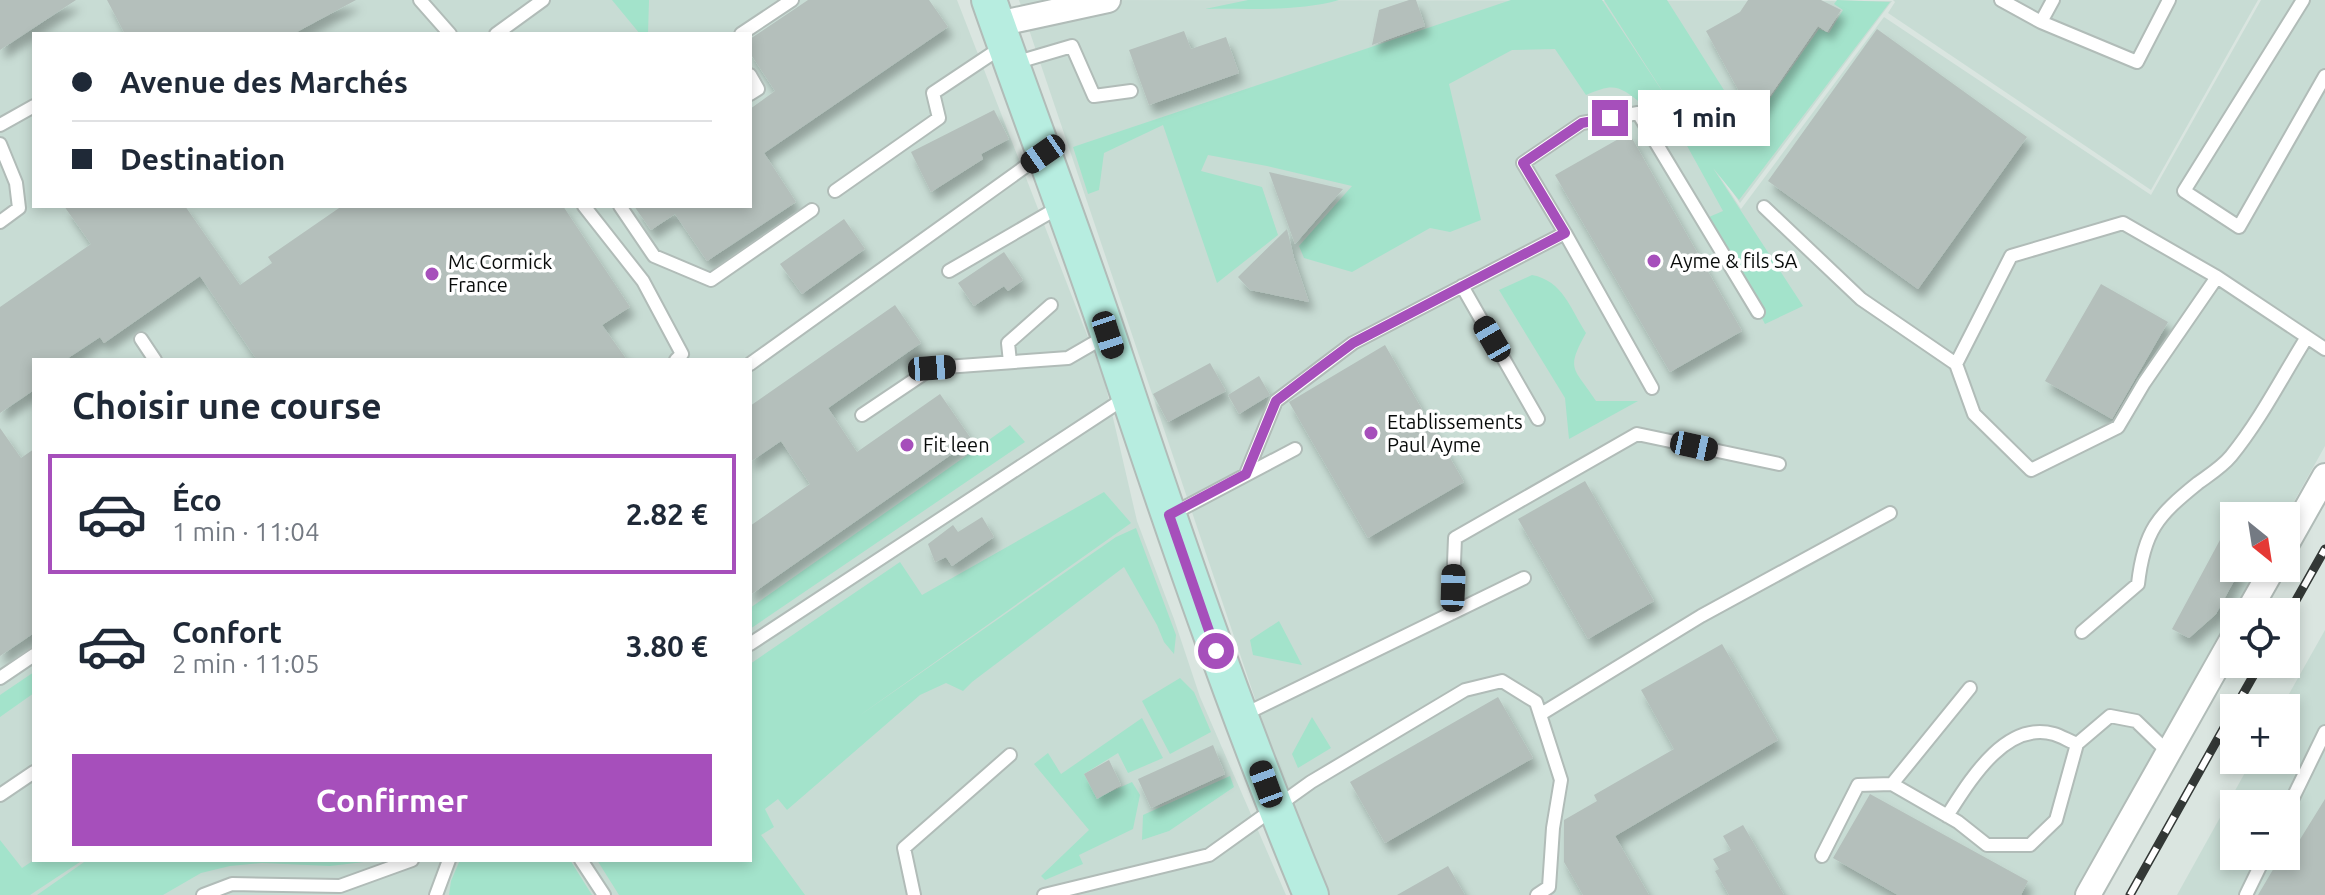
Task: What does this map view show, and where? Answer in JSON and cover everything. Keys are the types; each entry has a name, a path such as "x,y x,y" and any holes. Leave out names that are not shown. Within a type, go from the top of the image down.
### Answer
{"street":[{"path":"1108,0 1008,25 1043,154 1240,716 1311,895"},
{"path":"2300,520 2325,476"},
{"path":"2088,895 2220,661"}],"lane":[{"path":"420,0 448,32"},
{"path":"499,32 543,0"},
{"path":"744,32 792,0"},
{"path":"2001,0 2041,22 2137,62 2169,0"},
{"path":"2041,22 2053,0"},
{"path":"2303,0 2184,191 2239,227 2325,76"},
{"path":"835,191 939,118 933,93 1008,25 1072,46 1094,96 1131,91"},
{"path":"0,125 32,107"},
{"path":"1652,388 1523,163 1582,123 1638,113 1758,312"},
{"path":"0,144 16,183 19,208 0,222"},
{"path":"752,363 1043,154"},
{"path":"949,271 1062,206"},
{"path":"1764,207 1861,299 1956,364 1974,414 2031,470 2118,427 2144,383 2217,277"},
{"path":"586,208 643,281 682,354 678,358"},
{"path":"621,208 654,256 711,280 812,210"},
{"path":"1956,364 2011,256 2123,223 2217,277 2325,349"},
{"path":"1246,474 1276,401 1353,343 1565,233"},
{"path":"1462,286 1538,419"},
{"path":"1010,362 1008,343 1051,305"},
{"path":"862,415 932,368 1068,358 1108,335"},
{"path":"2082,632 2138,584 2141,556 2154,525 2186,493 2228,460 2257,423 2307,337"},
{"path":"141,339 154,358"},
{"path":"752,643 1128,396"},
{"path":"1452,613 1455,538 1637,434 1779,464"},
{"path":"1169,515 1295,449"},
{"path":"1541,714 1701,616 1890,513"},
{"path":"1240,716 1524,578"},
{"path":"0,678 32,656"},
{"path":"1044,895 1209,855 1311,782 1465,690 1502,681 1536,702 1561,780 1553,828 1549,887 1537,895"},
{"path":"1892,784 1970,688"},
{"path":"1822,856 1858,785 1892,784 1947,816 1987,845 2030,845 2056,820 2077,744 2110,716 2136,721 2168,752"},
{"path":"2297,790 2325,732"},
{"path":"1947,816 1999,748 2028,733 2052,733 2077,744"},
{"path":"914,895 904,848 1010,755"},
{"path":"0,795 32,773"},
{"path":"203,895 232,884 340,891 407,862"},
{"path":"436,895 448,862"},
{"path":"582,862 604,895"},
{"path":"2246,895 2258,870"}],"shaded area":[{"path":"0,0 957,0 1104,379 1137,521 1200,697 1286,895 0,895"},
{"path":"1019,0 1892,1 1740,203 1657,81 1741,209 1884,17 2151,195 2261,0 2325,0 2325,446 2294,502 2220,502 2220,582 2249,582 2240,598 2220,598 2220,635 2077,895 1328,895 1303,839"},
{"path":"1893,0 2258,0 2151,190 1888,13 1895,2"},
{"path":"2325,630 2325,895 2177,895 2220,818 2220,870 2300,870 2300,790 2235,790 2244,774 2300,774 2300,694 2289,694"}],"green space":[{"path":"612,0 649,0 648,32 638,32"},
{"path":"1248,0 1339,0 1289,8 1205,9"},
{"path":"1511,0 1602,0 1672,106 1604,0 1667,0 1729,98 1736,93 1754,121 1819,29 1829,33 1843,10 1834,4 1837,0 1890,2 1739,200 1713,168 1803,306 1765,324 1709,217 1723,211 1659,95 1643,105 1616,88 1586,95 1555,49 1512,50 1449,84 1481,220 1450,232 1430,228 1352,272 1304,258 1299,246 1352,186 1208,155 1201,171 1262,187 1278,235 1217,283 1163,125 1104,153 1099,190 1088,194 1073,147"},
{"path":"1532,275 1543,278 1558,289 1586,333 1574,362 1578,375 1596,401 1638,401 1569,439 1565,398 1499,290"},
{"path":"1010,425 1025,442 752,628 752,607"},
{"path":"1104,492 1131,523 856,718 1116,537 1136,528 1176,635 1174,654 1164,642 1124,567 963,691 946,683 920,695 787,810 778,799 765,809 774,827 761,835 805,895 619,895 598,862 752,862 752,663 900,562 922,595"},
{"path":"1279,621 1302,665 1253,655 1250,640"},
{"path":"32,673 32,694 0,717 0,695"},
{"path":"1180,678 1194,692 1211,732 1170,754 1142,701"},
{"path":"1312,717 1331,748 1298,768 1292,754"},
{"path":"1142,718 1163,758 1128,773 1118,753 1084,774 1097,798 1132,782 1140,795 1133,829 1079,855 1083,864 1045,880 1041,876 1089,830 1034,764 1048,753 1061,774"},
{"path":"1230,776 1234,787 1169,831 1142,840 1143,815"},
{"path":"0,840 22,868 32,861 80,862 30,895 0,895"},
{"path":"84,862 364,862 330,866 262,863 230,866 201,873 163,895 37,895"},
{"path":"459,862 571,862 592,895 449,895"}],"building":[{"path":"0,0 76,0 0,50"},
{"path":"107,0 356,0 297,32 124,32"},
{"path":"808,0 929,0 948,27 764,153 796,202 707,261 675,214 651,230 635,208 752,208 752,108 775,91 752,56 752,38"},
{"path":"1416,0 1425,26 1372,45 1379,10"},
{"path":"1748,0 1821,0 1841,10 1827,32 1818,26 1754,119 1706,31 1740,12"},
{"path":"1877,29 2027,137 1918,289 1768,181"},
{"path":"1184,31 1191,49 1226,37 1239,73 1149,105 1129,50"},
{"path":"994,110 1009,139 981,154 983,159 931,192 911,152"},
{"name":"Ayme & fils SA","path":"1629,133 1742,331 1670,372 1555,175"},
{"path":"1269,172 1343,189 1295,244"},
{"name":"Mc Cormick France","path":"65,208 186,208 240,285 272,263 268,257 339,208 564,208 630,307 602,325 626,358 256,358 200,276 104,343 100,337 68,358 32,358 32,391 0,413 0,307 91,244"},
{"path":"844,219 865,249 802,294 780,264"},
{"path":"1287,229 1309,302 1250,290 1238,277"},
{"path":"1004,252 1023,280 1008,291 1004,286 974,306 958,283"},
{"path":"2101,284 2168,322 2112,419 2045,381"},
{"path":"895,305 921,343 828,408 857,452 940,394 972,440 752,594 752,525 810,484 781,441 752,461 752,405"},
{"name":"Etablissements Paul Ayme","path":"1385,345 1464,482 1368,538 1289,402"},
{"path":"1210,363 1226,391 1168,422 1153,394"},
{"path":"1259,376 1270,395 1239,414 1228,395"},
{"path":"0,428 21,458 32,450 32,634 0,656"},
{"path":"1585,481 1654,601 1588,639 1518,519"},
{"path":"982,517 994,537 952,566 946,557 935,562 928,544 953,525 958,532"},
{"path":"2220,540 2220,582 2233,582 2225,598 2220,598 2216,614 2189,638 2172,629"},
{"path":"1722,644 1778,740 1615,836 1649,895 1583,895 1564,862 1564,820 1597,801 1594,795 1674,749 1641,690"},
{"path":"1498,697 1533,758 1385,843 1350,782"},
{"path":"1213,745 1225,774 1151,808 1138,779"},
{"path":"1109,760 1121,785 1097,799 1084,774"},
{"path":"1870,794 2028,881 2021,895 1898,895 1833,858"},
{"path":"2325,799 2325,895 2258,895 2273,870 2300,870 2300,839"},
{"path":"1743,825 1784,895 1729,895 1715,871 1719,869 1713,859 1731,850 1723,836"},
{"path":"1448,866 1465,895 1397,895"}],"railway":[{"path":"2297,598 2325,549"},
{"path":"2243,694 2252,678"},
{"path":"2130,895 2220,735"}],"place":[{"name":"Ayme & fils SA","path":"1654,261"},
{"name":"Mc Cormick France","path":"432,274"},
{"name":"Etablissements Paul Ayme","path":"1371,433"},
{"name":"Fit leen","path":"907,445"}],"route":[{"path":"1216,651 1169,515 1246,474 1276,401 1353,343 1565,233 1523,163 1582,123 1610,118"}]}
